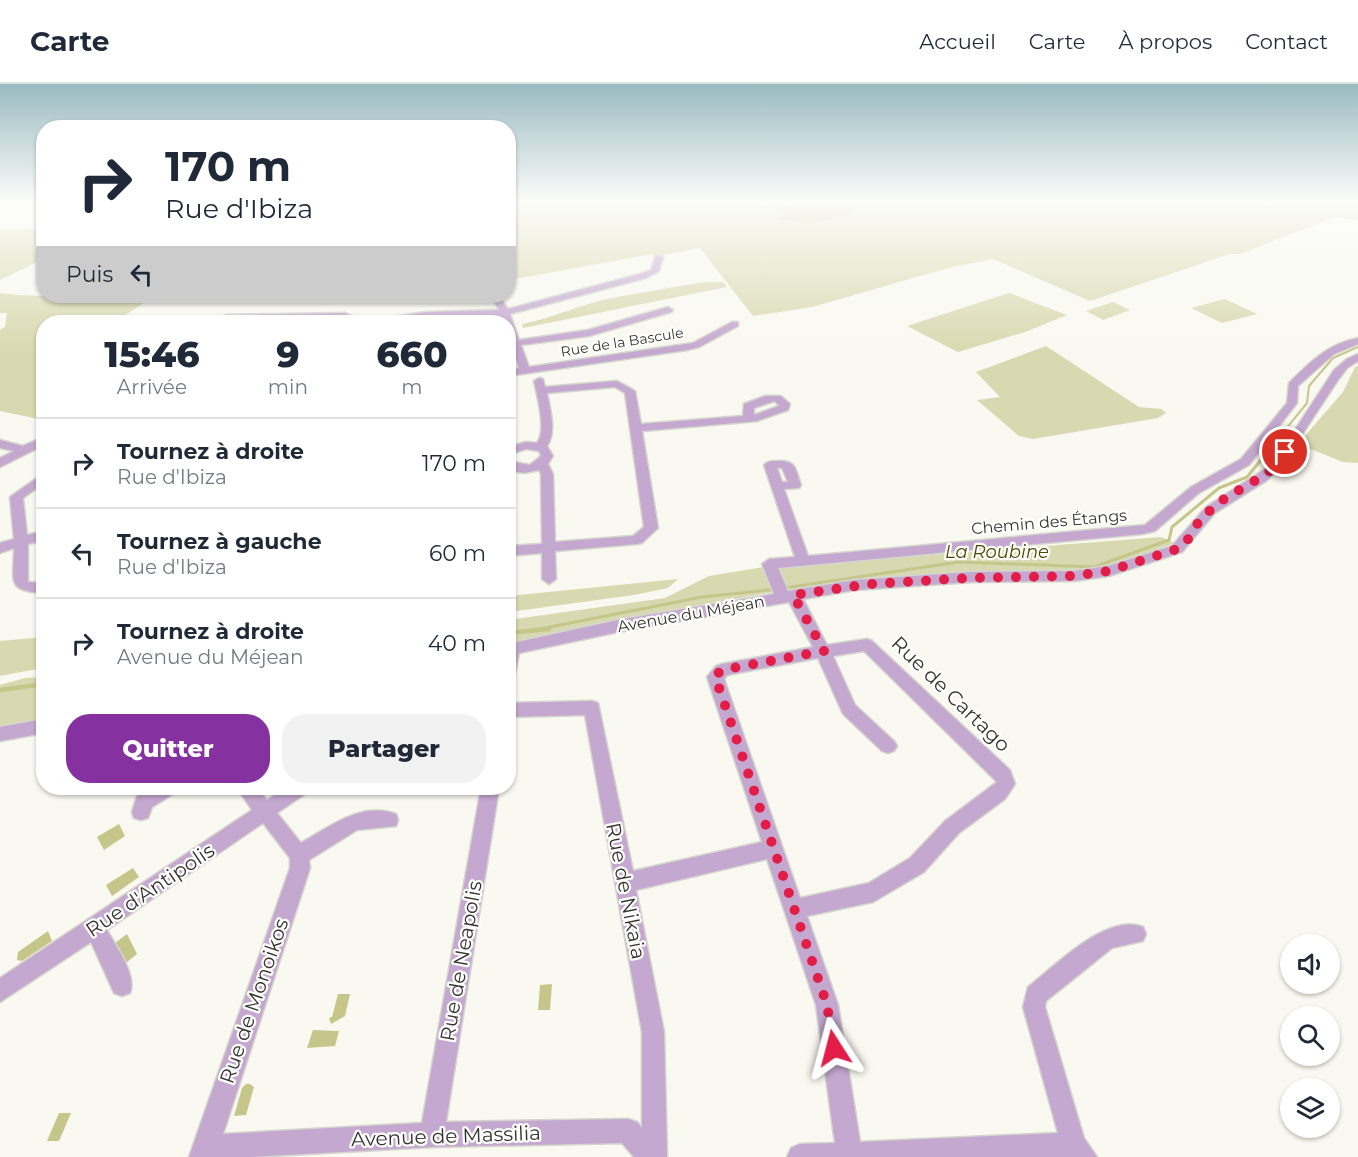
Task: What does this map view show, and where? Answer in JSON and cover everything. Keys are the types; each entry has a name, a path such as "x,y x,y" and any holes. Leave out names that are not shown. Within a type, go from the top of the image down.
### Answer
{"street":[{"path":"426,315 505,313 643,276 655,271 658,257"},
{"path":"499,303 505,313"},
{"path":"516,342 589,333 668,309"},
{"name":"Rue de la Bascule","path":"516,372 687,347 696,345 735,324"},
{"name":"Chemin des Étangs","path":"788,596 771,566 803,560 1150,528 1195,490 1245,462 1292,403 1293,385 1328,352 1346,343 1358,341"},
{"path":"516,349 542,390 546,414 546,439 540,447"},
{"name":"Avenue du Méjean","path":"516,648 788,596 865,584 1109,571 1177,549 1185,544 1201,518 1224,499 1275,467 1317,406 1331,379 1352,359 1358,357"},
{"path":"516,550 637,540 651,528 630,391 617,384 542,390"},
{"path":"636,428 749,418"},
{"path":"0,444 23,450"},
{"path":"0,463 36,444"},
{"path":"516,448 520,446 540,447 547,456 542,464 522,470 516,468"},
{"path":"542,464 547,474 549,579"},
{"path":"36,483 16,498 21,542 22,586 36,589"},
{"path":"777,486 803,560"},
{"path":"0,548 36,537"},
{"path":"788,596 824,651 849,709 888,746"},
{"name":"Rue de Cartago","path":"795,909 873,892 917,865 952,827 999,793 1006,784 1004,776 867,645 824,651"},
{"path":"824,651 722,670 715,676 827,1005 850,1156"},
{"name":"Rue de Nikaia","path":"516,710 592,708 652,1032 652,1157"},
{"path":"0,734 36,727"},
{"path":"141,812 144,802 156,795"},
{"path":"252,795 300,855 354,822 388,820"},
{"name":"Rue d'Antipolis","path":"0,991 289,795"},
{"name":"Rue de Neapolis","path":"432,1135 489,795"},
{"path":"624,883 774,848"},
{"name":"Rue de Monoikos","path":"204,1152 300,868 300,855"},
{"path":"95,928 122,985"},
{"path":"800,1157 1079,1151 1034,1007 1036,995 1108,938 1136,934"},
{"name":"Avenue de Massilia","path":"204,1152 432,1135 628,1131 652,1157"}],"shaded area":[{"path":"0,251 36,251 36,263 0,280"},
{"path":"516,251 684,251 653,257 653,254 516,279"},
{"path":"702,251 1248,251 1230,254 1090,301 993,259 948,268 812,307 753,316"},
{"path":"705,282 723,282 727,287 523,328 522,324 601,301"},
{"path":"0,293 36,296 36,303 144,303 126,315 36,315 36,419 0,411 0,330 5,327 7,313 0,313"},
{"path":"1009,293 1067,315 1025,332 958,352 907,326"},
{"path":"1225,299 1257,314 1222,323 1191,308"},
{"path":"1113,302 1130,310 1103,320 1086,311"},
{"path":"1046,346 1139,407 1162,409 1166,413 1158,418 1033,439 1019,436 977,400 1000,397 976,372"},
{"path":"1358,366 1358,463 1343,462 1298,444 1343,392 1355,367"},
{"path":"1161,537 1175,543 1098,570 967,574 787,591 776,567"},
{"path":"764,567 774,592 606,622 516,643 516,619 665,598 709,576"},
{"path":"678,579 668,588 634,595 516,611 516,595"},
{"path":"36,638 36,669 0,676 0,641"},
{"path":"36,677 36,721 0,727 0,685"},
{"path":"119,824 125,836 104,850 97,837"},
{"path":"133,868 139,877 112,896 106,885"},
{"path":"48,931 52,941 22,961 17,960 18,952"},
{"path":"127,934 137,954 126,963 115,943"},
{"path":"552,984 550,1010 538,1010 540,985"},
{"path":"338,994 350,994 345,1016 331,1024 329,1018 332,1017"},
{"path":"313,1030 339,1031 335,1046 307,1048"},
{"path":"246,1084 254,1087 246,1115 234,1116 242,1088"},
{"path":"59,1113 71,1113 59,1141 47,1141"}],"waterway":[{"name":"La Roubine","path":"1268,451 1307,403 1309,386 1333,358 1358,347"},
{"name":"La Roubine","path":"784,588 959,562 1094,567 1169,540 1172,527 1219,488 1247,477 1270,449"},
{"name":"La Roubine","path":"535,630 702,597 777,589"},
{"name":"La Roubine","path":"516,632 549,629"},
{"name":"La Roubine","path":"0,690 36,685"}],"route":[{"path":"834,1048 827,1005 715,676 722,670 824,651 793,595 855,585 970,578 1074,576 1109,571 1177,549 1185,544 1201,518 1224,499 1268,473 1285,452"}]}
